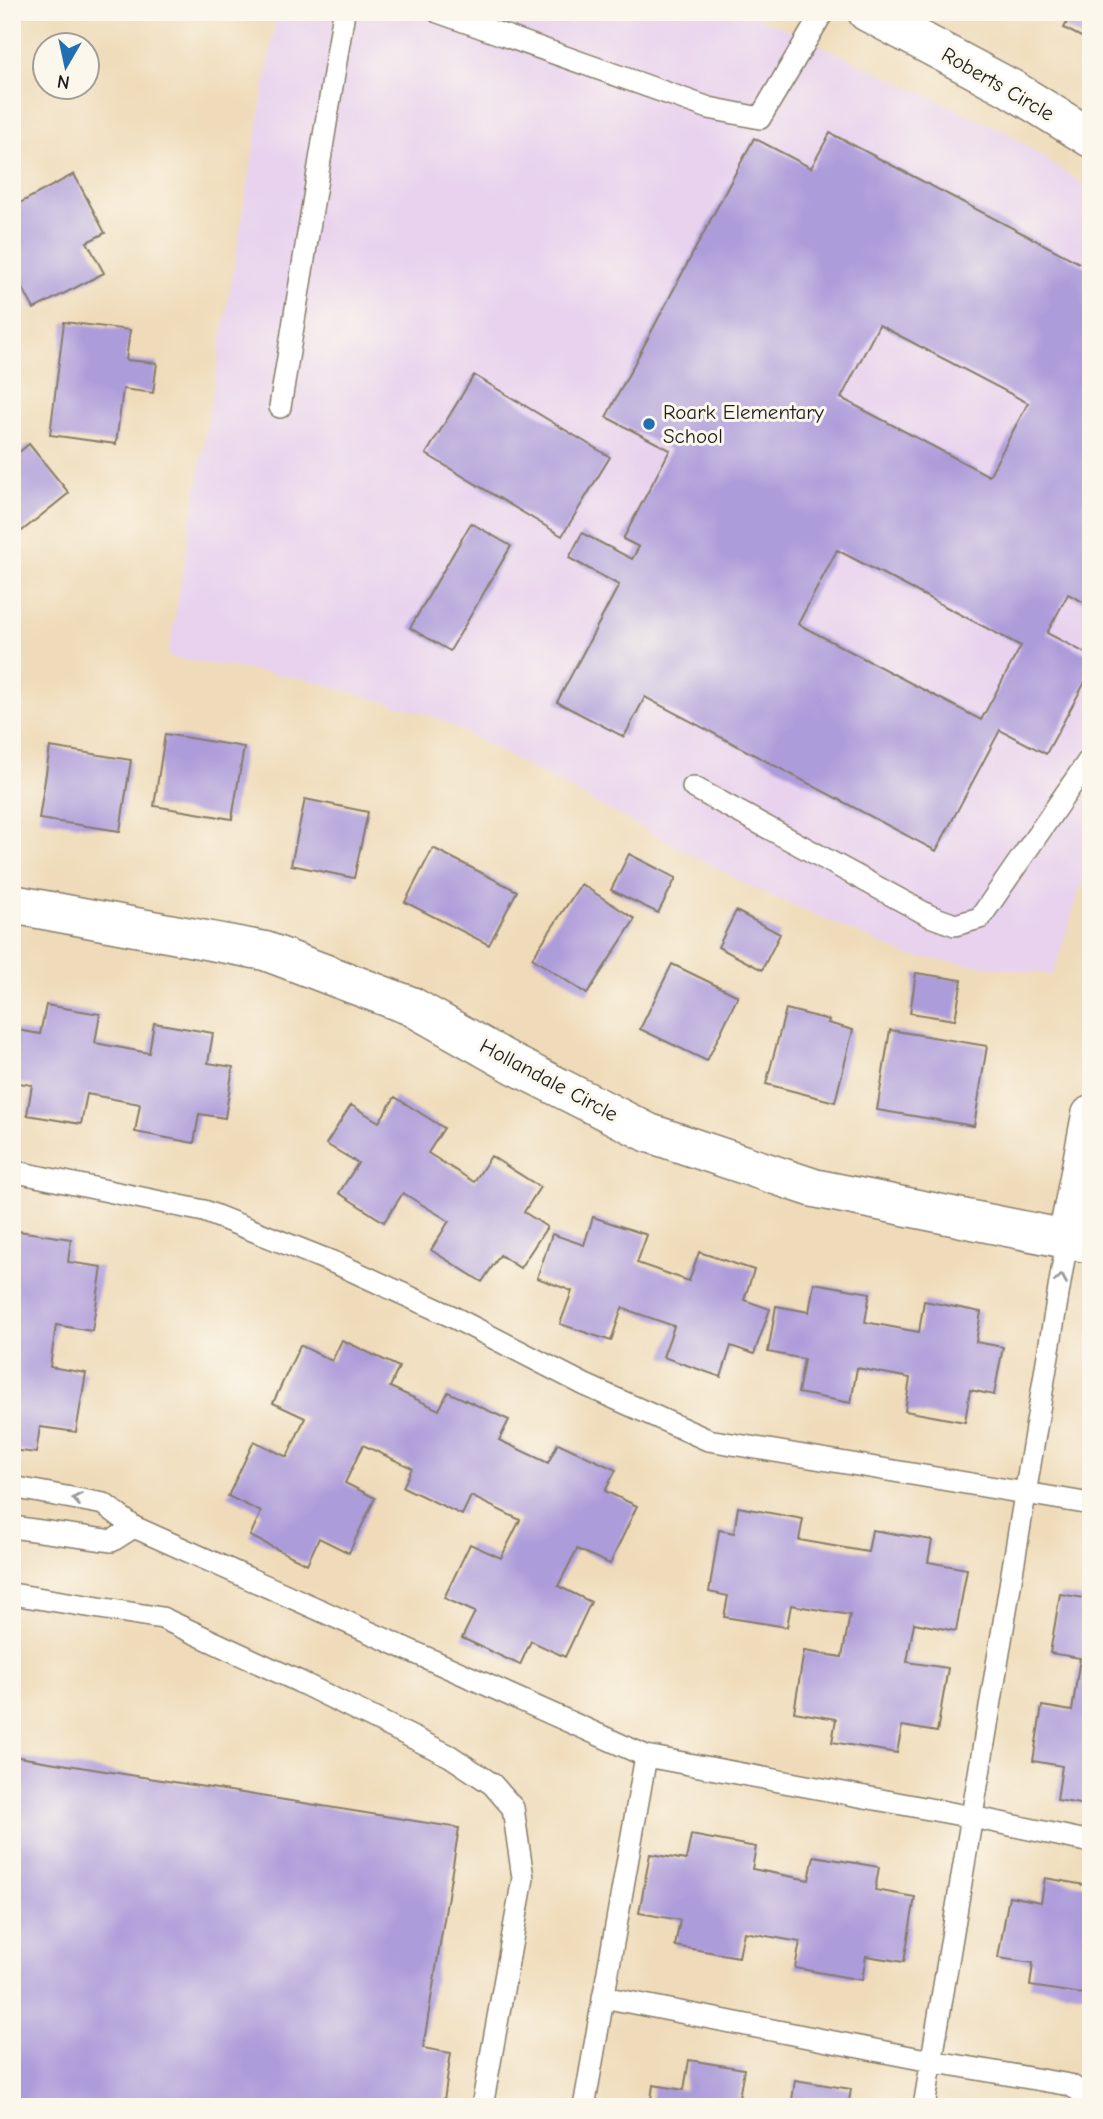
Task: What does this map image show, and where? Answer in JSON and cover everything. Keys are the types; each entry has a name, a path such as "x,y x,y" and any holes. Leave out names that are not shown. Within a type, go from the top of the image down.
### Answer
{"street":[{"name":"Roberts Circle","path":"867,12 1010,88 1091,138"},
{"name":"Hollandale Circle","path":"12,904 265,951 411,1006 515,1065 649,1133 814,1188 1079,1242"},
{"path":"1079,1242 1091,1115"}],"lane":[{"path":"280,407 344,12"},
{"path":"438,12 709,108 760,118 823,12"},
{"path":"693,787 930,916 955,925 980,918 1091,757"},
{"path":"12,1171 204,1211 340,1265 451,1317 584,1385 708,1440 1091,1504"},
{"path":"924,2107 1055,1318 1079,1242"},
{"path":"12,1488 104,1504 134,1527 646,1756 1091,1842"},
{"path":"12,1527 112,1541 134,1527"},
{"path":"12,1594 162,1618 450,1756 492,1784 513,1808 523,1878 482,2107"},
{"path":"584,2107 646,1756"},
{"path":"603,1997 931,2061 1070,2085 1091,2098"}],"shaded area":[{"name":"Roark Elementary School","path":"277,12 742,12 784,28 1006,132 1091,190 1091,854 1053,975 909,956 753,888 436,717 306,679 168,657"}],"building":[{"path":"209,12 245,12 244,19"},
{"path":"1072,12 1091,12 1091,42 1064,28"},
{"path":"830,133 1091,269 1091,606 1068,594 1047,633 1091,656 1091,671 1046,754 1000,730 936,851 645,697 624,737 557,702 619,585 569,558 582,533 632,559 639,547 623,539 670,450 606,417 754,138 811,168","holes":["879,325 1028,403 989,476 841,398","837,550 1021,646 981,720 798,624"]},
{"path":"74,174 105,233 87,242 104,273 34,309 12,268 12,207"},
{"path":"64,322 130,330 126,360 157,363 153,393 123,389 116,444 50,435"},
{"path":"474,375 610,457 562,536 426,454"},
{"path":"29,444 69,493 12,539 12,458"},
{"path":"471,523 511,546 450,651 410,628"},
{"path":"165,734 244,747 232,819 154,806"},
{"path":"50,747 131,760 120,831 39,819"},
{"path":"305,799 368,812 354,878 291,865"},
{"path":"433,848 517,891 489,945 405,902"},
{"path":"629,854 676,878 658,913 611,890"},
{"path":"581,884 635,919 587,994 532,958"},
{"path":"736,911 780,934 762,970 718,947"},
{"path":"672,964 738,996 707,1061 640,1029"},
{"path":"916,973 962,980 955,1020 910,1013"},
{"path":"46,1005 100,1014 95,1043 149,1053 154,1023 213,1033 208,1063 233,1067 225,1118 199,1114 194,1143 135,1132 140,1104 87,1094 81,1124 27,1115 32,1085 12,1082 12,1029 40,1034"},
{"path":"786,1009 829,1020 828,1023 853,1030 835,1102 766,1084"},
{"path":"890,1030 987,1046 974,1126 877,1110"},
{"path":"395,1097 444,1128 428,1153 474,1182 491,1156 540,1187 524,1212 547,1227 520,1268 500,1255 482,1282 431,1250 449,1221 403,1193 384,1222 339,1193 358,1163 326,1144 351,1105 379,1122"},
{"path":"593,1217 647,1235 637,1263 689,1281 699,1252 754,1270 744,1300 770,1309 754,1354 731,1346 721,1377 663,1357 674,1326 622,1308 611,1341 560,1324 572,1291 537,1278 552,1234 584,1245"},
{"path":"12,1230 71,1239 68,1262 102,1267 92,1331 56,1325 50,1367 86,1373 76,1432 40,1427 36,1453 12,1450"},
{"path":"814,1283 870,1293 865,1322 919,1332 924,1301 981,1312 976,1342 1003,1347 994,1395 970,1390 965,1422 905,1411 910,1378 857,1368 851,1403 798,1393 804,1359 768,1352 776,1306 809,1312"},
{"path":"342,1340 399,1367 390,1387 439,1410 448,1392 509,1420 499,1440 548,1463 558,1443 616,1470 605,1491 637,1506 610,1564 577,1549 558,1586 591,1602 565,1657 531,1641 520,1665 462,1638 475,1612 444,1598 470,1544 501,1558 520,1520 471,1496 462,1515 403,1487 412,1468 363,1445 345,1483 375,1498 349,1553 319,1538 307,1564 250,1536 261,1512 228,1496 254,1441 287,1457 305,1418 273,1403 300,1345 332,1361"},
{"path":"738,1507 803,1519 799,1540 868,1552 872,1530 932,1540 928,1562 967,1569 956,1631 914,1623 907,1662 948,1668 937,1732 902,1726 897,1753 832,1742 836,1719 794,1712 804,1651 842,1657 850,1615 791,1605 787,1627 724,1617 728,1596 709,1592 719,1530 734,1533"},
{"path":"1060,1594 1091,1599 1091,1806 1057,1800 1062,1766 1033,1761 1042,1706 1072,1711 1080,1658 1050,1653"},
{"path":"12,1756 459,1828 423,2048 451,2053 443,2107 12,2107"},
{"path":"691,1835 756,1847 752,1869 809,1880 814,1856 879,1867 875,1890 915,1897 904,1962 866,1956 862,1980 795,1968 800,1942 744,1932 739,1957 675,1946 680,1920 639,1913 650,1854 686,1860"},
{"path":"1045,1878 1091,1886 1089,1995 1030,1986 1033,1963 998,1958 1009,1896 1041,1902"},
{"path":"689,2060 744,2069 739,2098 783,2107 650,2107 653,2085 684,2090"},
{"path":"795,2080 851,2089 848,2107 791,2107"}],"place":[{"name":"Roark Elementary School","path":"649,424"}]}
